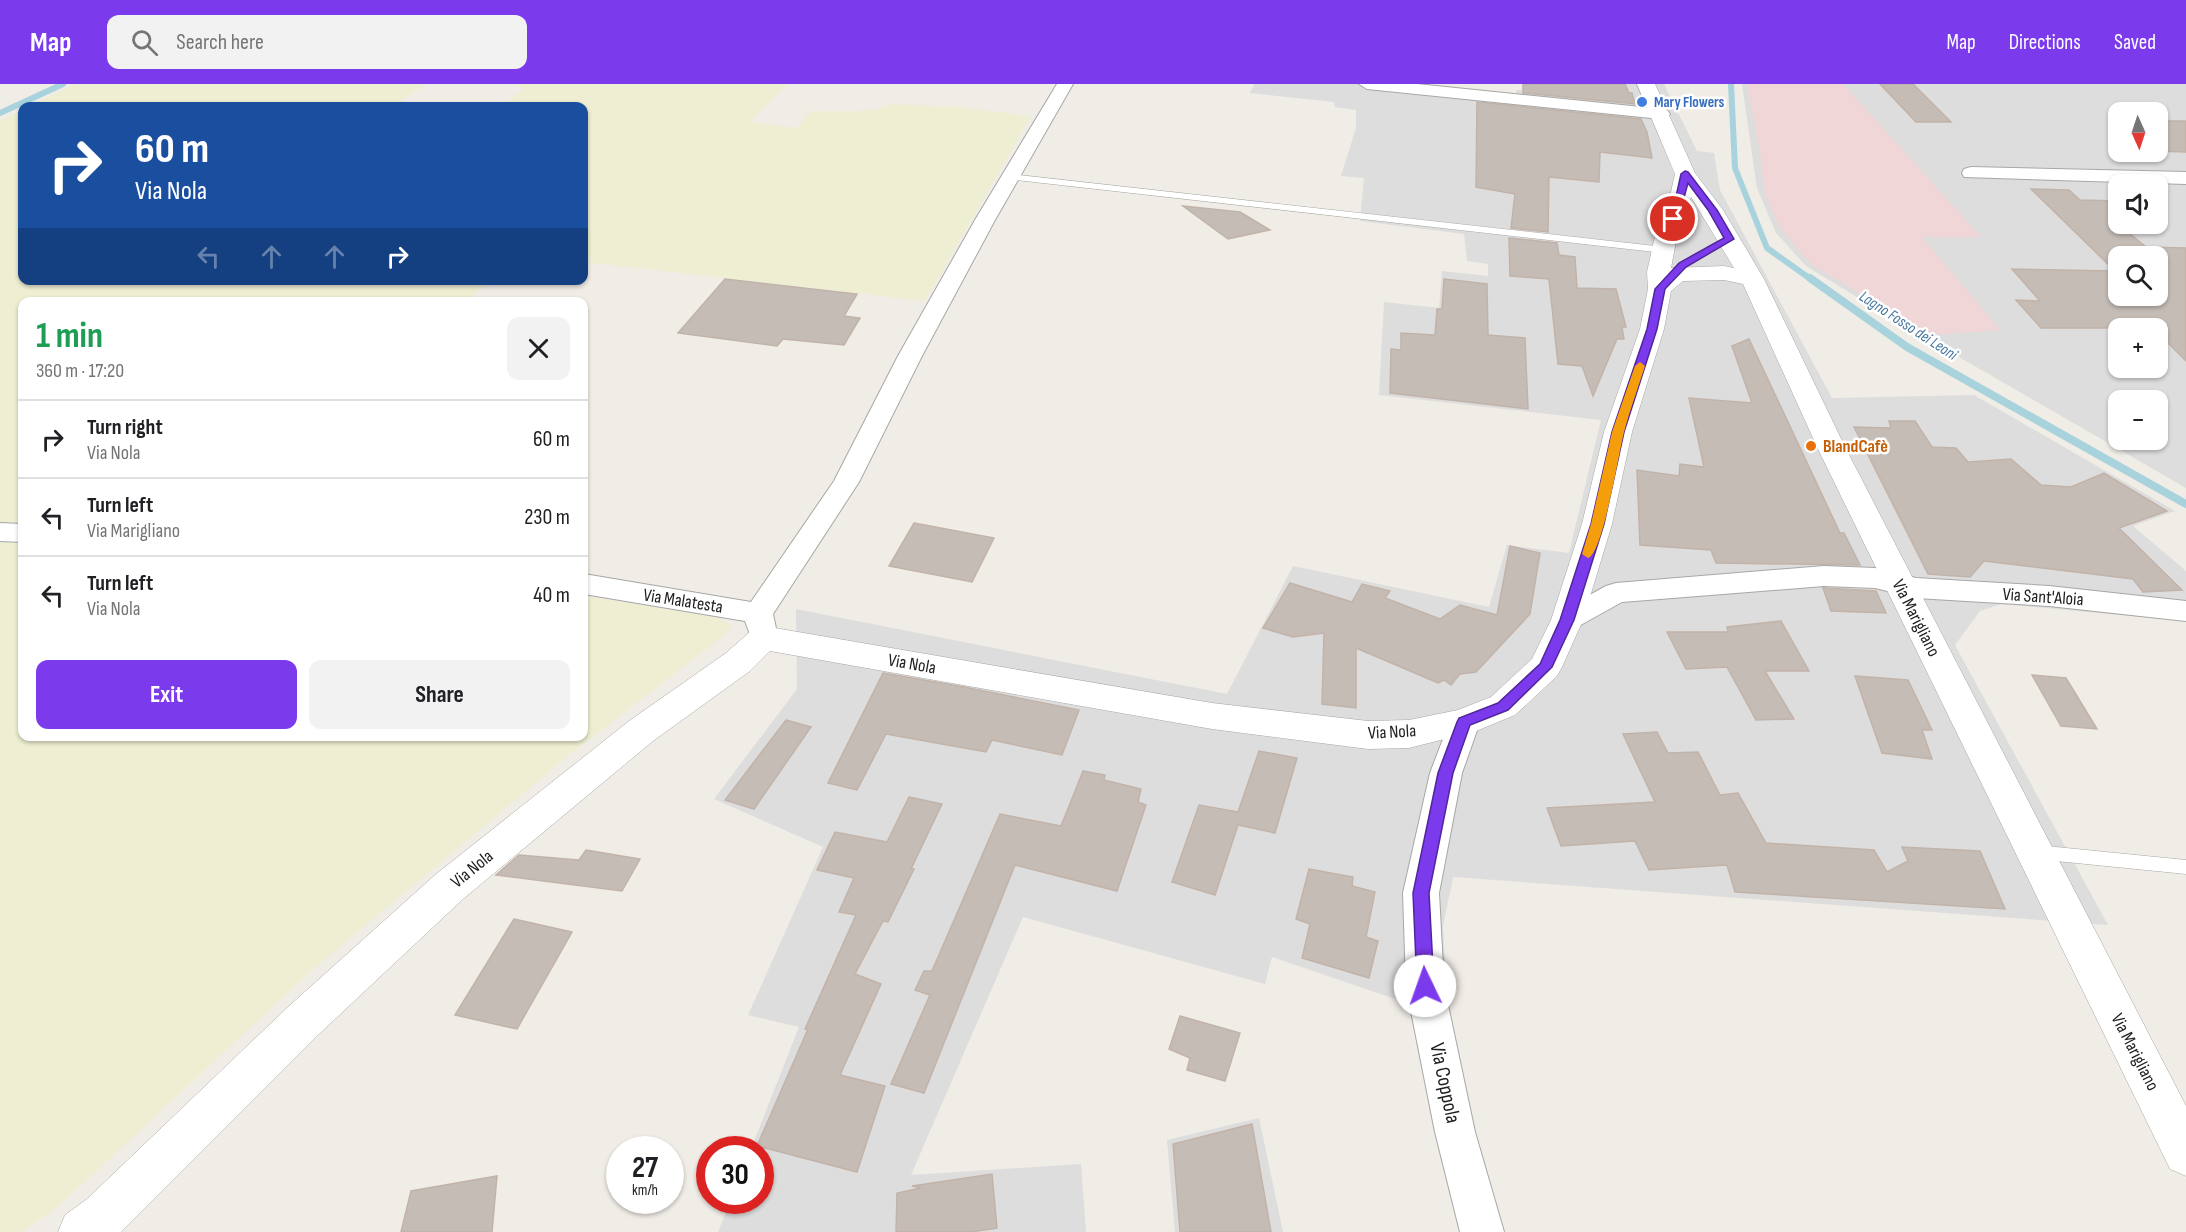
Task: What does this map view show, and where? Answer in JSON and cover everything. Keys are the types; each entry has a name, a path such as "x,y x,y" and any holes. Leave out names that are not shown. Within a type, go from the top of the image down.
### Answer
{"street":[{"path":"760,626 846,482 910,356 1065,84"},
{"path":"1367,84 1661,114"},
{"name":"Via Marigliano","path":"1646,84 1661,114 1685,174 1712,210 1711,239 1752,279 1900,586 2186,1153"},
{"path":"1971,173 2186,178"},
{"name":"Via Nola","path":"82,1232 104,1216 303,1021 449,887 641,731 738,662 760,626 1212,716 1368,735 1409,734 1464,722 1503,706 1545,667 1567,620 1598,524 1618,432 1668,281 1659,272 1665,243 1680,201 1685,174"},
{"path":"1665,243 1711,239"},
{"path":"1668,281 1711,239"},
{"path":"1668,281 1724,273 1752,279"},
{"path":"0,532 18,533"},
{"name":"Via Sant'Aloia","path":"1567,620 1616,593 1824,576 1875,578 1900,586 2049,596 2186,611"},
{"name":"Via Malatesta","path":"588,585 760,626"},
{"name":"Via Coppola","path":"1464,722 1446,773 1421,893 1425,986 1455,1132 1482,1232"}],"lane":[{"path":"1010,177 1665,243"},
{"path":"2033,852 2186,867"}],"shaded area":[{"path":"1254,84 1399,84 1515,96 1517,90 1547,92 1547,84 1664,84 1697,151 1714,153 1720,190 1832,398 1974,395 2175,511 2133,526 2186,571 2186,621 2002,604 1980,611 1955,645 2108,925 1453,877 1443,926 1448,1017 1272,957 1265,984 1023,917 911,1175 1081,1164 1086,1232 718,1232 725,1214 774,1214 774,1136 756,1136 799,1027 748,1015 823,847 714,799 797,689 796,609 1227,694 1293,566 1489,607 1507,545 1569,553 1601,420 1379,395 1384,302 1439,308 1442,271 1488,276 1488,264 1467,261 1464,234 1360,221 1364,178 1341,176 1356,128 1356,110 1335,107 1334,102 1250,93"},
{"path":"1742,84 2186,84 2186,488 2120,450 2168,450 2168,390 2108,390 2108,443 1806,266 1776,233 1757,188"},
{"path":"1747,84 1843,84 1981,237 1922,237 2000,330 1927,335 1810,263 1780,228 1765,194 1760,151"},
{"path":"1259,1118 1283,1232 1175,1232 1167,1140"}],"green space":[{"path":"75,84 426,84 400,101 407,102 37,102"},
{"path":"518,84 788,84 750,122 797,128 811,111 858,111 879,109 890,104 958,107 1031,116 925,301 588,262 588,102 507,102 525,88 515,86"},
{"path":"18,112 18,285 484,285 471,297 18,297 18,524 0,522 0,121"},
{"path":"0,542 18,543 18,741 587,741 311,971 61,1204 22,1232 0,1232"},
{"path":"588,597 712,615 733,626 712,645 588,740"}],"building":[{"path":"1523,84 1625,84 1629,93 1632,93 1635,104 1523,93"},
{"path":"1880,84 1913,84 1951,122 1916,122"},
{"path":"1477,102 1641,119 1647,132 1652,158 1600,152 1599,182 1549,177 1548,232 1511,228 1515,194 1476,187"},
{"path":"2168,121 2186,121 2186,152 2168,151"},
{"path":"2031,189 2069,190 2080,200 2108,201 2108,234 2130,234 2145,246 2108,246 2108,264"},
{"path":"1183,206 1240,212 1270,230 1228,239"},
{"path":"1509,238 1557,243 1559,255 1575,257 1577,288 1616,289 1626,327 1622,327 1624,339 1617,339 1593,396 1582,366 1558,364 1549,279 1510,276"},
{"path":"2168,248 2186,248 2186,361 2168,343 2168,318 2108,318 2108,328 2041,328 2016,300 2040,301 2012,269 2108,271 2108,306 2168,306"},
{"path":"725,279 857,294 844,316 860,318 844,345 783,339 777,346 678,333"},
{"path":"1444,279 1487,284 1488,335 1525,338 1528,409 1390,393 1391,349 1401,350 1401,333 1435,335 1437,309 1442,309"},
{"path":"1749,339 1840,533 1844,533 1860,565 1716,563 1711,550 1640,545 1637,470 1679,476 1680,464 1704,467 1689,398 1752,403 1732,346"},
{"path":"1889,421 1915,421 1932,447 1956,448 1968,462 2011,459 2041,485 2071,487 2104,473 2167,511 2119,528 2182,590 2143,592 2133,579 1984,561 1970,577 1928,574 1854,427 1891,428"},
{"path":"914,523 994,538 972,582 889,566"},
{"path":"1510,546 1540,553 1530,614 1476,672 1460,674 1451,685 1444,680 1438,683 1356,648 1356,708 1322,704 1324,633 1293,637 1263,628 1290,583 1352,602 1362,584 1390,591 1385,598 1440,619 1460,605 1497,615"},
{"path":"1823,588 1876,591 1886,613 1831,611"},
{"path":"1781,621 1809,671 1765,671 1794,719 1756,720 1727,667 1686,669 1667,632 1728,632 1727,627"},
{"path":"883,673 1079,710 1062,755 992,740 986,752 886,734 857,790 828,783"},
{"path":"2032,675 2066,678 2097,729 2061,726"},
{"path":"1855,676 1908,680 1932,730 1922,730 1932,759 1882,753"},
{"path":"786,720 811,727 754,809 725,800"},
{"path":"1657,732 1668,753 1698,752 1720,795 1738,793 1766,843 1874,850 1887,872 1908,861 1902,847 1980,851 2005,909 1735,892 1727,865 1649,870 1635,841 1561,846 1547,808 1655,802 1623,734"},
{"path":"1259,751 1297,758 1275,833 1238,825 1215,895 1172,882 1199,805 1238,812"},
{"path":"1083,771 1105,775 1104,780 1141,789 1138,802 1146,805 1117,891 1015,865 924,1093 891,1084 930,995 915,990 924,971 932,971 1000,814 1061,826"},
{"path":"909,797 942,804 888,922 883,921 855,974 881,984 840,1075 885,1086 857,1172 774,1150 774,1136 761,1136 808,1029 805,1029 856,915 839,912 854,878 817,870 835,832 887,842"},
{"path":"586,850 640,859 622,891 496,875 519,855 579,860"},
{"path":"1309,869 1353,877 1352,886 1375,892 1366,937 1378,941 1369,978 1302,958 1310,924 1296,919"},
{"path":"514,919 572,932 517,1029 455,1015"},
{"path":"1180,1016 1240,1033 1225,1081 1187,1070 1190,1058 1169,1049"},
{"path":"1252,1124 1271,1232 1180,1232 1173,1144"},
{"path":"992,1174 997,1228 971,1232 896,1232 897,1193 921,1188 912,1186"},
{"path":"497,1176 492,1232 401,1232 411,1191"}],"waterway":[{"path":"24,102 63,84"},
{"name":"Lagno Fosso dei Leoni","path":"1731,84 1735,168 1767,248 1812,280"},
{"path":"0,113 18,105"},
{"name":"Lagno Fosso dei Leoni","path":"1810,278 1907,347 2186,504"}],"slow traffic":[{"path":"1588,554 1598,524 1618,432 1640,366"}],"place":[{"name":"Mary Flowers","path":"1642,102"},
{"name":"BlandCafè","path":"1811,446"}],"route":[{"path":"1425,986 1421,893 1446,773 1464,722 1503,706 1545,667 1567,620 1598,524 1618,432 1652,329 1660,289 1677,274 1682,265 1729,239 1712,210 1685,174 1680,201 1673,219"}]}
